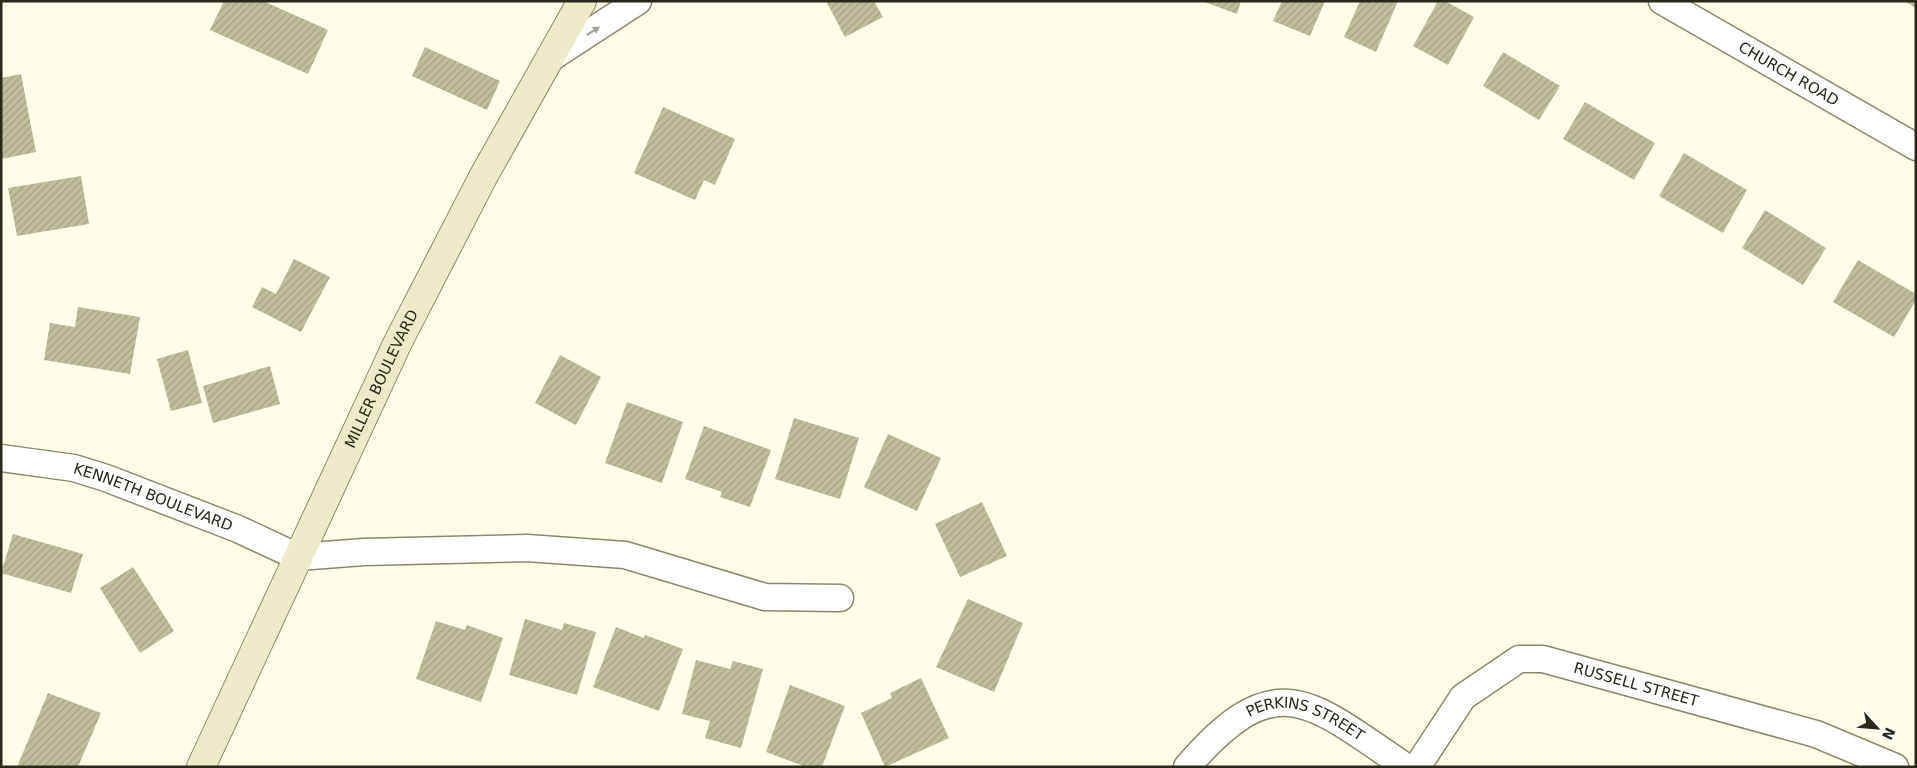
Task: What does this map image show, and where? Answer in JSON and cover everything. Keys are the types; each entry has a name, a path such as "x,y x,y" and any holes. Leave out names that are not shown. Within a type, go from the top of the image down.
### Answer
{"street":[{"name":"MILLER BOULEVARD","path":"201,767 398,342 483,177 582,1"},
{"path":"552,57 638,1"},
{"name":"CHURCH ROAD","path":"1662,1 1916,147"},
{"name":"KENNETH BOULEVARD","path":"1,458 74,468 106,478 238,529 298,558"},
{"path":"298,558 364,552 526,548 625,555 765,597 840,598"},
{"name":"RUSSELL STREET","path":"1417,767 1463,696 1519,659 1543,659 1816,734 1895,767"},
{"name":"PERKINS STREET","path":"1187,767 1218,733 1252,708 1272,702 1293,702 1315,708 1406,767"}],"building":[{"path":"224,1 263,1 328,30 308,74 210,30"},
{"path":"826,1 874,1 883,17 845,37"},
{"path":"1202,1 1241,1 1237,14"},
{"path":"1282,1 1325,1 1310,36 1273,21"},
{"path":"1360,1 1398,1 1376,52 1344,37"},
{"path":"1438,1 1445,1 1474,17 1448,65 1413,46"},
{"path":"1904,1 1916,1 1916,8"},
{"path":"425,47 500,81 487,110 412,76"},
{"path":"1503,52 1560,86 1539,120 1483,86"},
{"path":"21,74 36,152 1,159 1,78"},
{"path":"1585,102 1655,143 1634,180 1563,139"},
{"path":"663,107 735,139 715,185 704,180 695,200 634,173"},
{"path":"1684,153 1747,190 1723,233 1659,196"},
{"path":"81,176 89,224 17,236 8,188"},
{"path":"1765,210 1826,248 1803,285 1742,248"},
{"path":"294,259 330,277 301,332 252,307 262,287 276,294"},
{"path":"1858,260 1916,294 1916,300 1894,337 1833,302"},
{"path":"78,307 140,317 130,374 44,360 50,323 75,327"},
{"path":"188,350 202,403 171,411 157,359"},
{"path":"560,355 601,377 576,425 535,403"},
{"path":"270,366 280,404 213,423 203,386"},
{"path":"627,402 683,422 662,483 605,463"},
{"path":"794,418 859,438 840,499 775,479"},
{"path":"704,426 771,450 750,507 720,497 722,492 685,479"},
{"path":"888,434 941,458 917,511 864,487"},
{"path":"982,502 1007,556 960,577 935,524"},
{"path":"13,534 83,554 71,593 1,573"},
{"path":"133,567 174,631 140,653 100,588"},
{"path":"968,599 1023,623 994,692 936,667"},
{"path":"525,619 562,630 564,623 596,632 577,695 509,675"},
{"path":"436,621 465,630 467,625 503,638 481,702 416,679"},
{"path":"616,627 644,638 645,635 683,649 659,711 593,687"},
{"path":"696,660 730,669 733,661 763,669 741,748 705,738 710,721 682,714"},
{"path":"921,678 949,738 885,767 861,713 892,698 890,693"},
{"path":"790,685 845,706 822,767 806,767 766,752"},
{"path":"48,693 101,713 78,767 17,767"}]}
